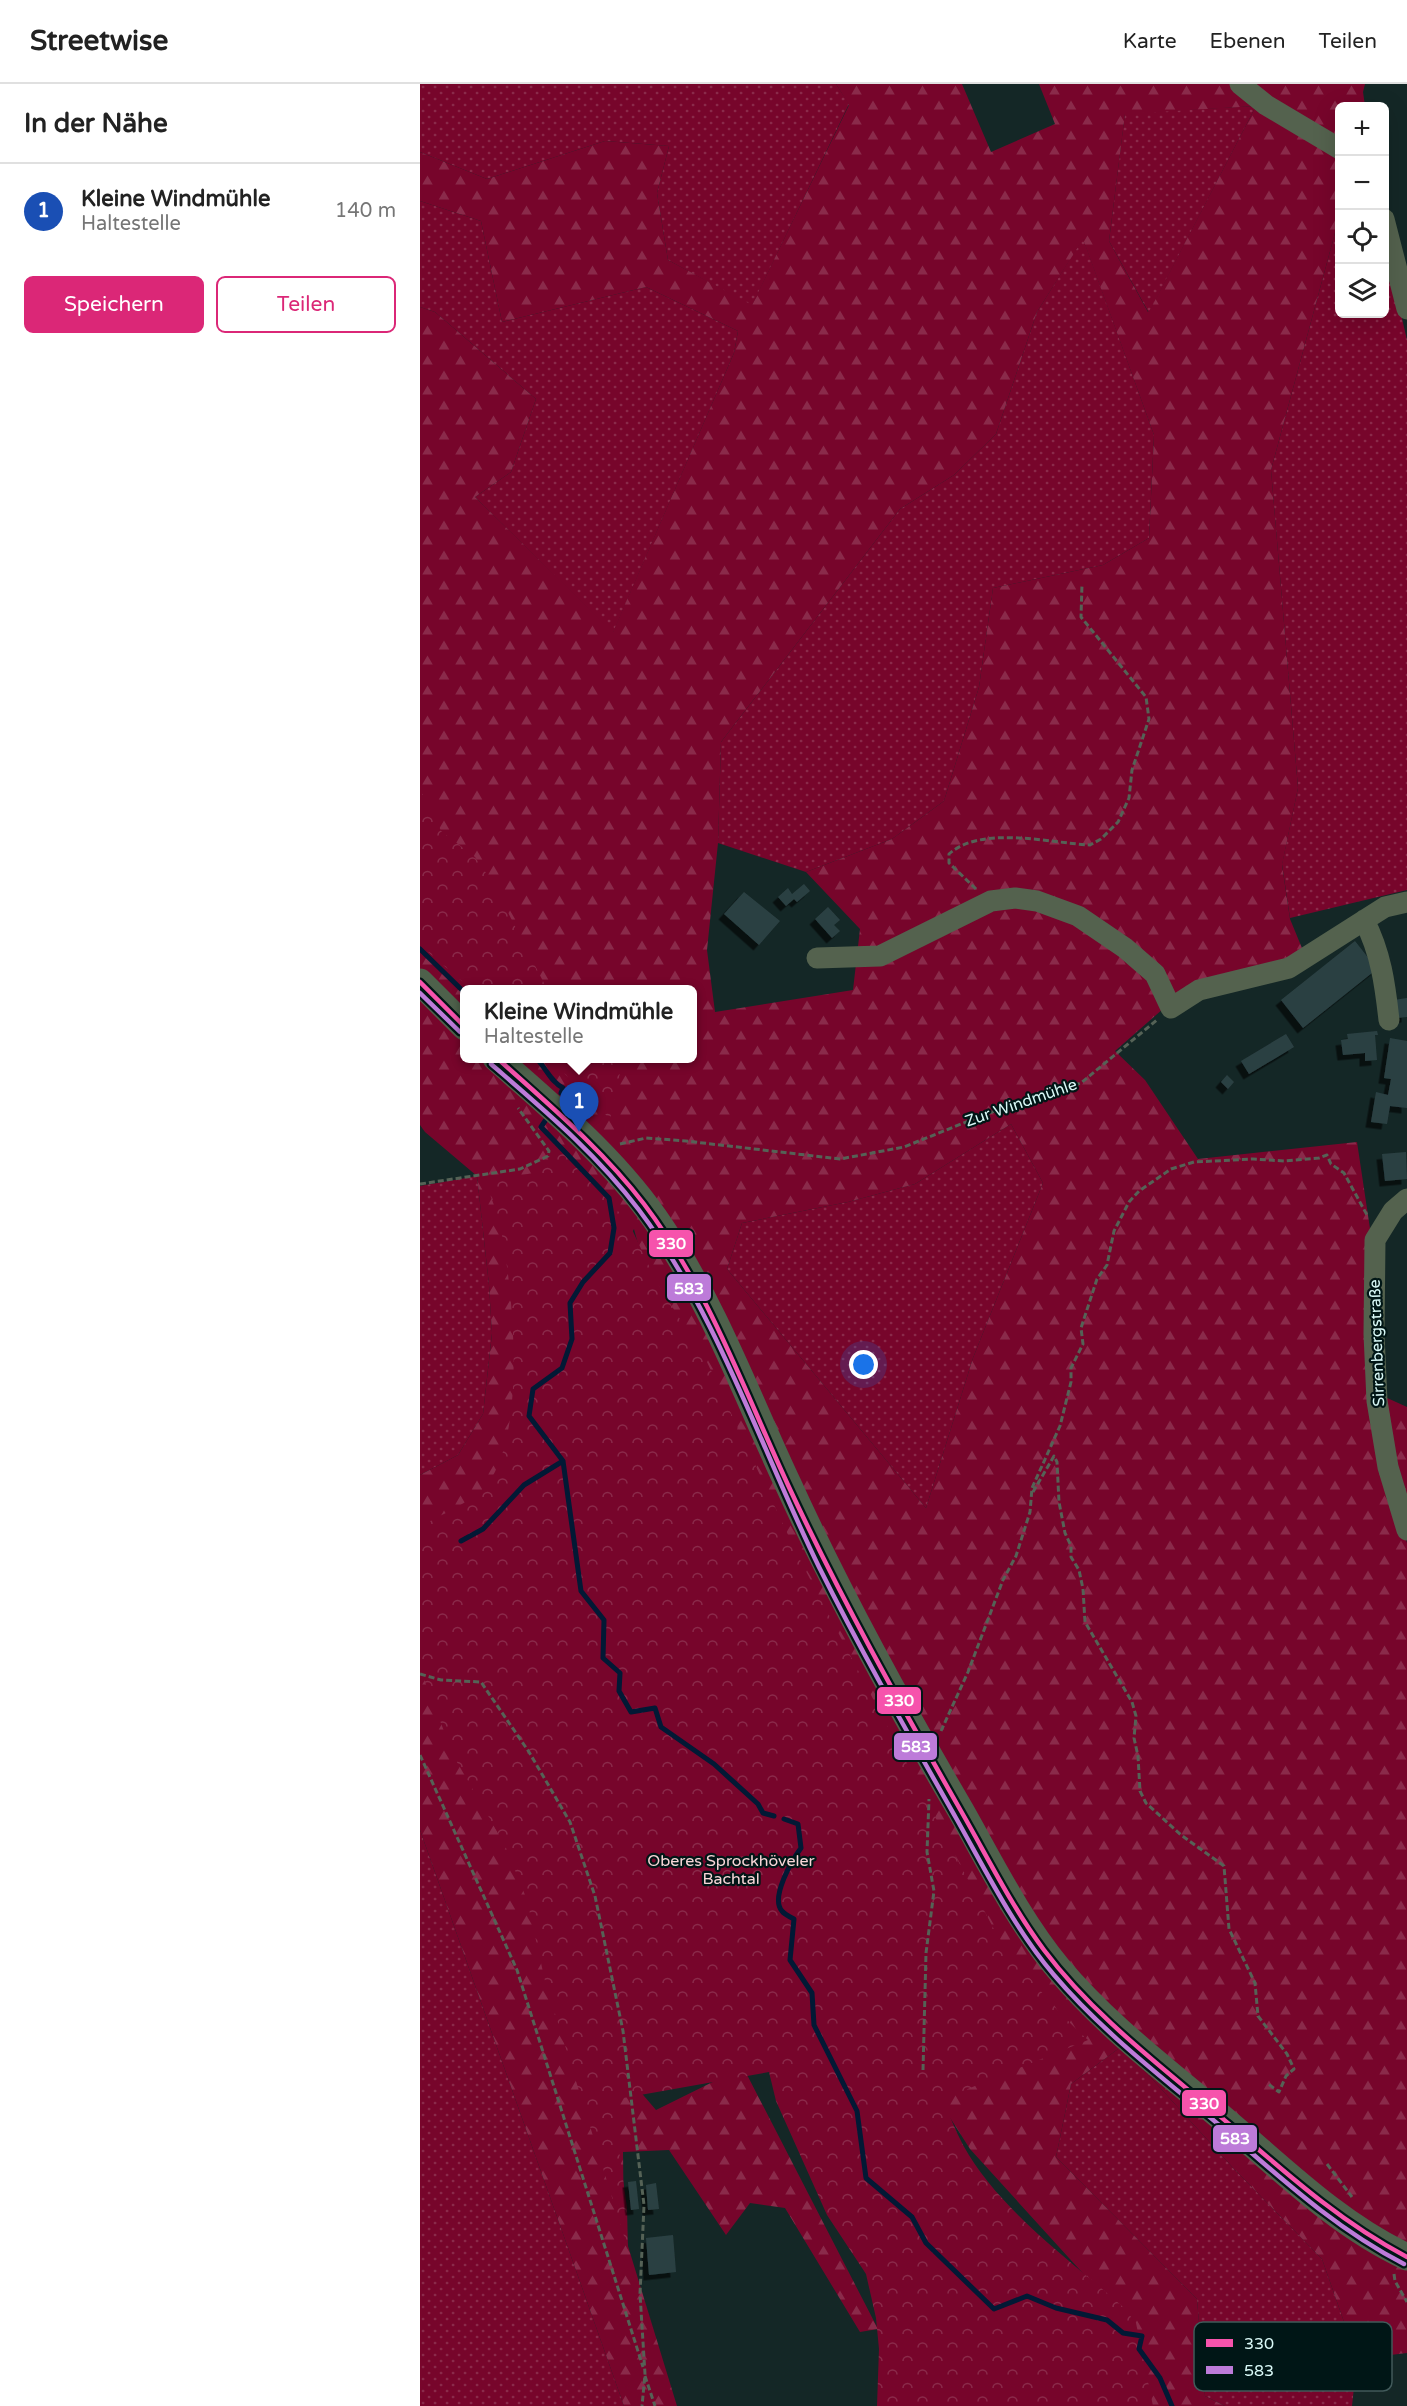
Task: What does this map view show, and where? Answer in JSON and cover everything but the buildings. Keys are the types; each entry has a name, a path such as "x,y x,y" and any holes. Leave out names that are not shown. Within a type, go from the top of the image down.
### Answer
{"main road":[{"path":"420,982 460,1022"},
{"path":"501,1063 590,1142 618,1171 661,1228 700,1293 830,1571 933,1764 1032,1931 1058,1968 1122,2033 1321,2201 1372,2238 1401,2269"}],"street":[{"path":"1240,84 1266,105 1335,147"},
{"path":"1389,239 1407,309"},
{"path":"817,958 880,956 991,901 1015,898 1037,901 1078,916 1125,948 1155,974 1171,1008 1199,990 1289,968 1385,907 1407,902"},
{"path":"1364,920 1383,965 1389,1020"},
{"path":"1375,1240 1393,1211 1407,1199"},
{"name":"Sirrenbergstraße","path":"1375,1240 1374,1334 1377,1401 1388,1467 1407,1530"}],"path":[{"path":"991,901 949,863 949,855 955,849 978,841 999,838 1090,845 1101,839 1118,822 1129,798 1131,770 1149,719 1146,698 1081,617 1082,584"},
{"name":"Zur Windmühle","path":"590,1142 620,1144 646,1138 686,1140 840,1159 904,1147 986,1114 1081,1083 1171,1008"},
{"path":"420,1184 520,1169 548,1156 549,1151 514,1104"},
{"path":"940,1732 968,1672 1003,1580 1016,1556 1030,1512 1032,1488 1060,1426 1071,1382 1071,1368 1083,1344 1081,1328 1097,1279 1107,1264 1114,1231 1122,1212 1139,1191 1171,1169 1194,1162 1253,1159 1284,1161 1327,1155 1331,1164 1344,1173 1354,1190 1366,1213 1375,1240"},
{"path":"1031,1500 1037,1482 1054,1456 1057,1462 1059,1502 1065,1533 1071,1545 1071,1557 1078,1569 1083,1589 1085,1622 1132,1702 1136,1716 1134,1738 1138,1755 1140,1791 1146,1803 1181,1835 1224,1866 1229,1929 1255,1983 1258,2016 1287,2054 1294,2069 1286,2076 1279,2092 1267,2083"},
{"path":"420,1674 441,1680 481,1682 529,1752 570,1822 595,1896 623,2031 644,2205 640,2294 645,2374 642,2406"},
{"path":"420,1755 518,1970 655,2406"},
{"path":"924,2070 926,1953 934,1891 927,1852 927,1818 933,1764"},
{"path":"1401,2269 1407,2302"}],"green space":[{"path":"420,84 836,84 849,104 752,306 668,260 657,193 669,146 605,141 487,179 420,152"},
{"path":"836,84 962,84 991,152 1055,124 1039,84 1365,84 1364,102 1335,102 1335,233 1271,470 1298,788 1282,865 1290,919 1304,953 1188,987 1115,1051 1145,1080 1198,1159 1357,1142 1372,1242 1385,1468 1407,1543 1407,2353 1392,2355 1392,2322 1344,2322 1322,2259 1235,2170 1122,2046 1071,2084 1056,2157 1197,2299 1199,2322 1194,2322 1194,2391 1205,2391 1205,2396 1225,2406 1149,2406 1099,2291 970,2149 903,2044 651,1293 634,1229 604,1281 587,1371 420,1574 420,1475 458,1455 483,1414 492,1334 477,1176 425,1132 420,1125 420,307 435,312 536,399 511,472 475,497 613,632 734,353 738,331 646,287 502,322 481,221 420,201 420,152 487,179 605,141 669,146 657,193 668,260 752,305 849,105","holes":["1256,106 1149,312 1109,241 1125,114","1083,239 1154,435 1149,538 1103,565 993,588 979,687 944,801 892,839 806,872 860,929 853,990 715,1012 707,950 718,843 721,742 900,509 954,475 996,434 1037,312","1011,1124 1043,1183 973,1358 926,1508 727,1269 742,1223 848,1202 915,1184"]},
{"path":"1256,106 1149,313 1109,241 1125,113"},
{"path":"420,201 481,221 502,322 646,287 738,331 734,353 613,633 475,497 511,472 536,399 435,312 420,307"},
{"path":"1335,233 1335,318 1389,318 1389,263 1407,340 1407,890 1290,918 1282,864 1298,788 1271,470"},
{"path":"1083,238 1154,435 1149,538 1103,565 993,588 979,687 944,801 892,839 806,872 718,843 721,742 900,509 954,475 996,434 1037,312"},
{"path":"420,791 427,800 441,831 475,857 493,883 545,985 466,985 420,945"},
{"path":"554,1063 622,1063 610,1119"},
{"path":"1011,1124 1043,1183 973,1358 926,1508 727,1269 742,1223 848,1202 915,1184"},
{"name":"Oberes Sprockhöveler Bachtal","path":"563,1152 629,1223 656,1281 707,1362 798,1556 997,1935 1040,1990 1088,2040 943,2099 963,2145 995,2191 1036,2232 1123,2307 1136,2323 1153,2406 877,2406 879,2349 876,2318 866,2274 827,2215 776,2101 769,2072 612,2100 627,2208 628,2249 545,1981 527,1900 504,1843 454,1757 420,1669 420,1527 462,1504 483,1489 497,1467 507,1436 512,1401 514,1362 509,1285 500,1225 486,1182 533,1173"},
{"path":"477,1176 492,1333 483,1414 458,1455 420,1475 420,1186"},
{"path":"1385,1397 1407,1407 1407,1514"},
{"path":"420,1651 620,2068 656,2110 743,2067 878,2329 860,2332 785,2208 750,2203 726,2235 669,2150 623,2152 624,2233 677,2406 624,2406 420,1830"},
{"path":"420,1830 624,2406 420,2406"},
{"path":"1122,2046 1235,2170 1322,2259 1344,2322 1199,2322 1197,2299 1056,2157 1071,2084"},
{"path":"1205,2391 1354,2391 1352,2406 1225,2406 1205,2396"}],"waterway":[{"path":"420,949 460,988"},
{"path":"540,1063 555,1082 563,1088 561,1093"},
{"path":"545,1121 541,1127 609,1198 614,1228 610,1253 583,1282 570,1303 572,1339 562,1368 533,1389 529,1416 563,1461 581,1591 604,1620 603,1658 620,1673 619,1691 631,1712 655,1708 661,1727 714,1764 758,1804 763,1813 774,1816"},
{"path":"461,1541 483,1529 524,1485 563,1461"},
{"path":"784,1819 798,1824 801,1848 784,1879 779,1897 782,1911 794,1919 790,1960 812,1993 814,2025 857,2111 866,2178 912,2217 926,2243 994,2309 1027,2296 1056,2308 1107,2320 1123,2333 1142,2336 1139,2349 1160,2378 1172,2406"}],"transit line":[{"name":"330","path":"420,982 460,1022"},
{"name":"583","path":"420,993 460,1032"},
{"name":"330","path":"502,1063 610,1164 644,1204 667,1236 724,1340 788,1485 850,1609 1001,1882 1021,1917 1044,1950 1085,1998 1108,2020 1271,2161 1336,2212 1407,2257"},
{"name":"583","path":"491,1064 569,1133 623,1189 667,1250 715,1338 798,1523 852,1631 1001,1899 1040,1957 1073,1997 1136,2056 1289,2185 1355,2235 1404,2264"}],"place":[{"name":"Kleine Windmühle","path":"579,1132"}]}
